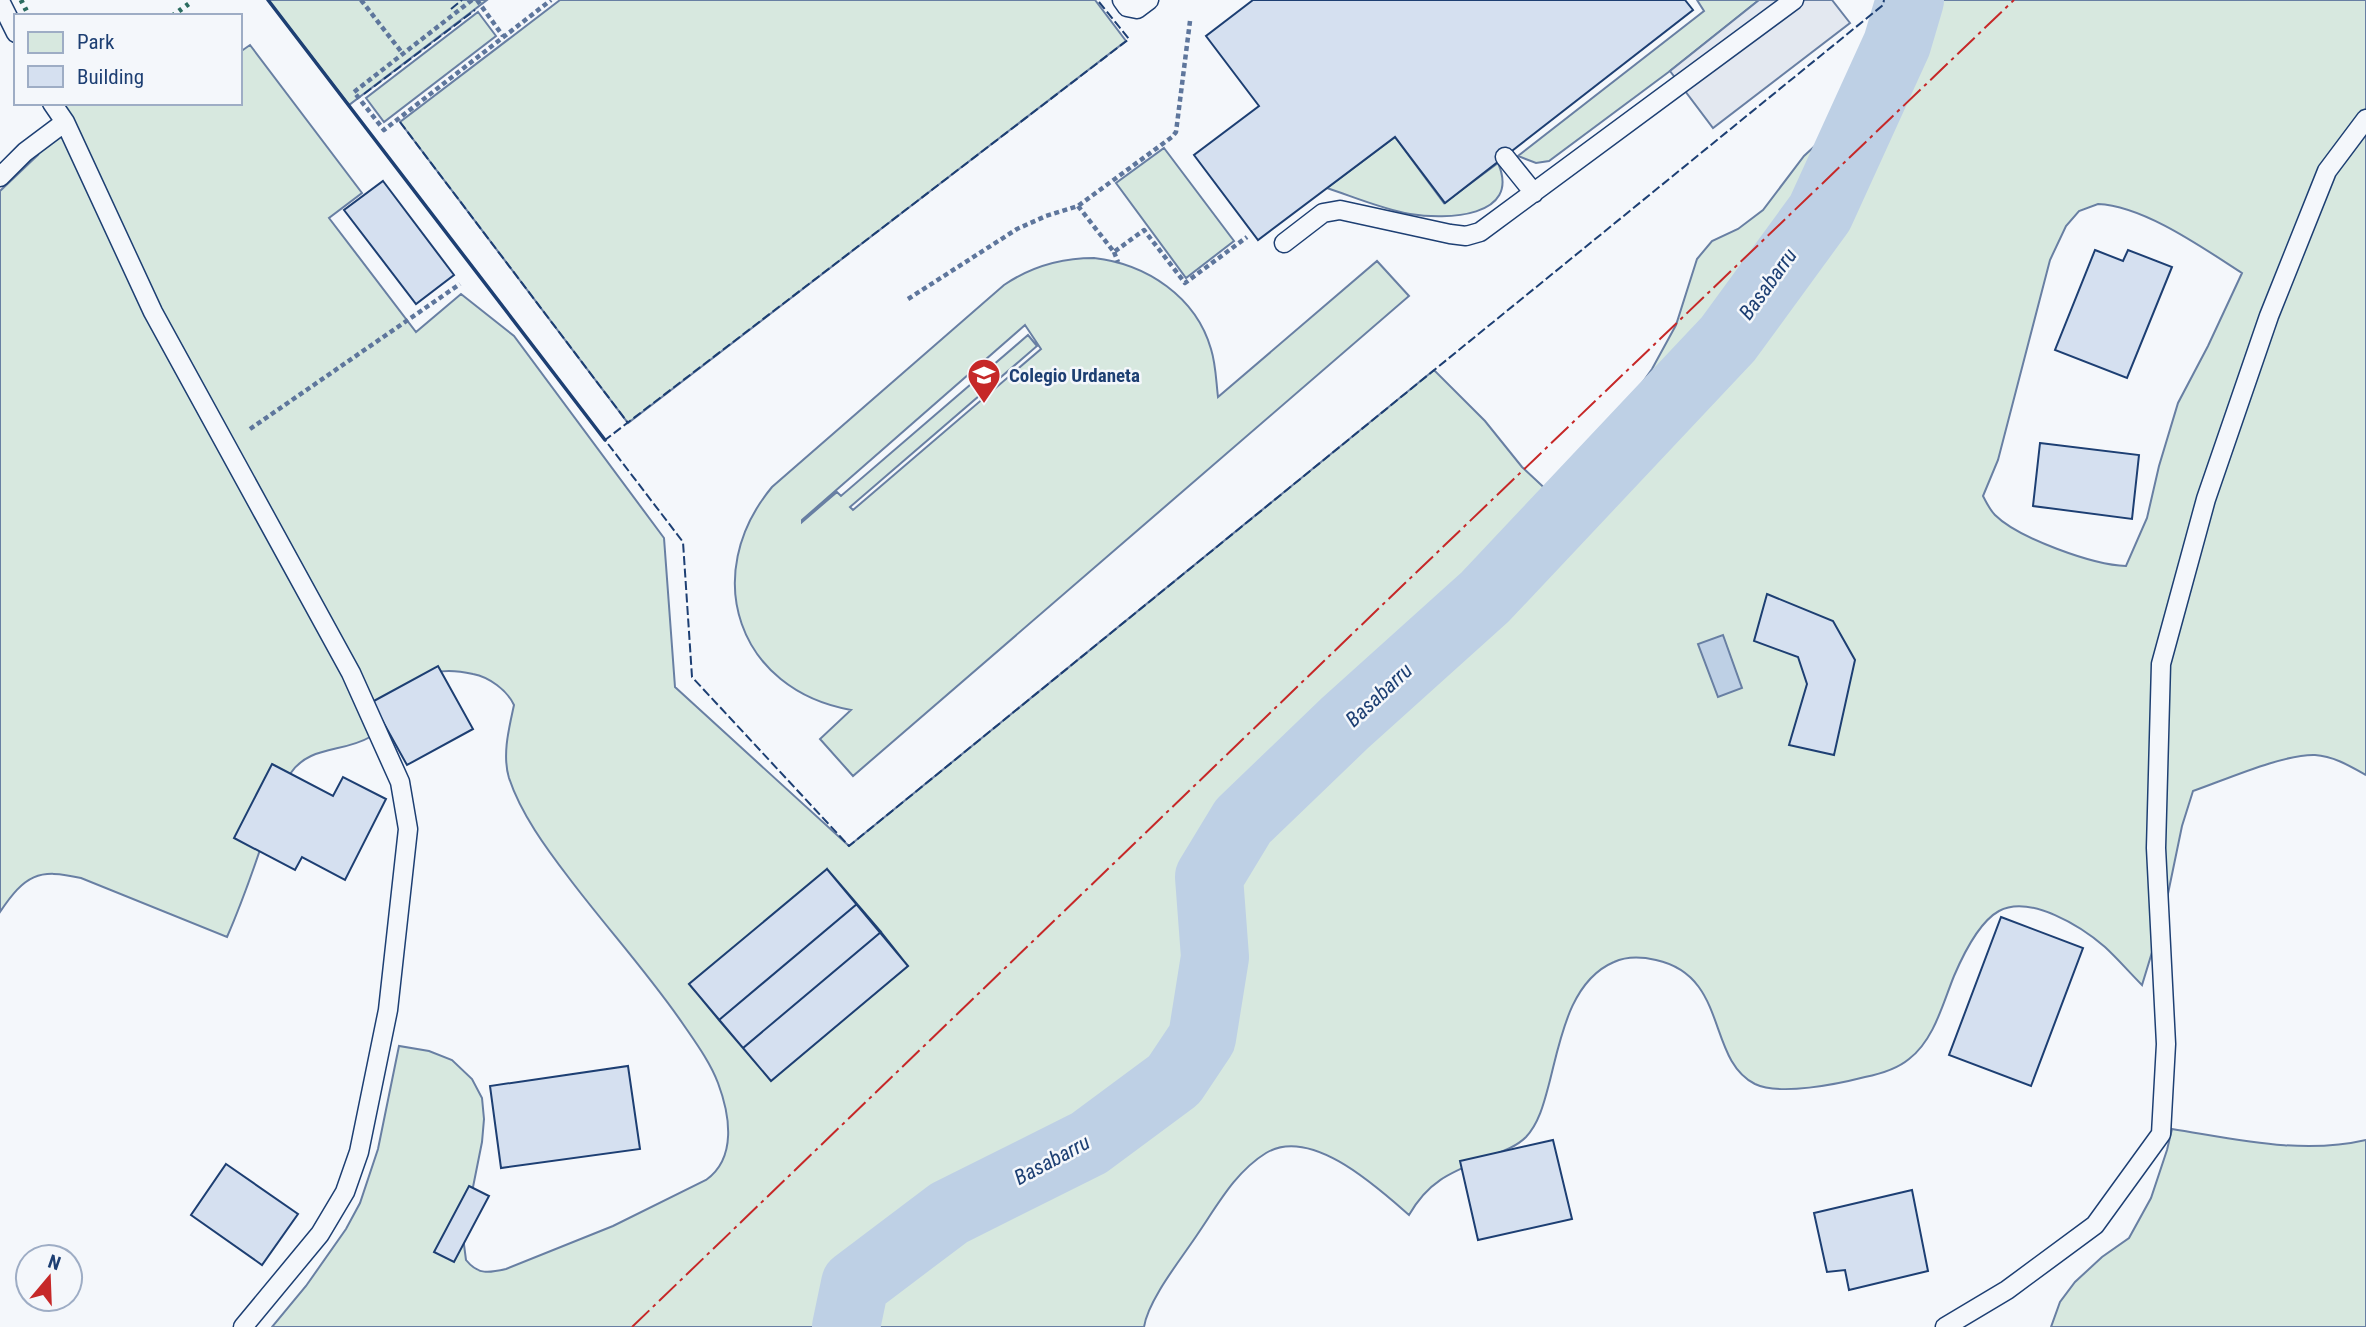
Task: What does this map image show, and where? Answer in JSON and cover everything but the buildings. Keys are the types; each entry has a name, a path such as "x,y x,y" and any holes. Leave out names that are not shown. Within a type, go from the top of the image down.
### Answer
{"lane":[{"path":"1122,0 1127,7 1137,9 1149,0"},
{"path":"1284,243 1323,213 1340,210 1450,234 1466,236 1480,232 1794,0"},
{"path":"0,1 14,29"},
{"path":"53,105 65,122 153,312 351,673 400,782 408,830 388,1010 359,1152 345,1192 320,1234 243,1327"},
{"path":"1945,1327 2007,1290 2095,1225 2161,1134 2166,1044 2156,848 2161,664 2206,499 2269,316 2327,171 2366,119"},
{"path":"0,177 25,152 65,122"},
{"path":"1505,157 1534,193"}],"path":[{"path":"361,0 404,54"},
{"path":"503,36 475,0 354,92 384,130 551,0"},
{"path":"908,299 1017,229 1078,206 1176,132 1190,21"},
{"path":"1078,206 1118,261"},
{"path":"1114,252 1144,230 1185,283 1247,237"},
{"path":"226,446 460,284"}],"green space":[{"path":"268,0 487,0 349,105"},
{"path":"560,0 1095,0 1126,41 628,423 400,122"},
{"path":"1697,0 1759,0 1670,71 1549,161 1536,163 1518,156 1704,11"},
{"path":"1919,0 2366,0 2366,775 2328,757 2302,756 2271,763 2193,791 2182,826 2164,913 2142,985 2105,947 2070,922 2040,910 2012,907 1999,911 1978,931 1958,968 1931,1032 1909,1059 1888,1071 1854,1080 1809,1088 1779,1089 1755,1084 1740,1072 1729,1056 1706,1000 1695,983 1679,969 1646,958 1619,960 1599,971 1586,983 1577,998 1563,1032 1540,1112 1531,1131 1522,1141 1442,1178 1425,1193 1409,1215 1362,1176 1323,1153 1303,1147 1284,1147 1266,1153 1245,1170 1219,1201 1158,1292 1144,1327 272,1327 306,1286 346,1229 360,1203 378,1149 399,1046 429,1051 452,1060 472,1079 482,1098 482,1142 463,1237 466,1260 479,1270 489,1272 506,1269 613,1226 706,1180 723,1160 728,1135 726,1109 707,1060 656,987 552,855 527,818 514,791 506,760 514,705 511,699 497,685 479,676 456,671 431,673 413,685 373,735 360,742 307,758 298,765 285,781 278,797 227,937 81,878 66,875 43,875 25,882 0,912 0,191 38,155 63,105 242,105 242,51 250,45 362,193 329,218 416,332 461,294 514,336 664,538 675,687 849,846 1434,370 1485,421 1522,467 1552,495 1652,369 1676,325 1697,259 1712,241 1738,229 1763,210 1804,156 1867,98 1911,27","holes":["2098,204 2134,212 2173,230 2242,273 2178,403 2147,518 2126,566 2095,561 2057,549 2021,533 1995,515 1983,496 1998,460 2050,260 2066,226 2079,211"]},
{"path":"478,12 496,36 384,122 366,98"},
{"path":"1395,137 1444,203 1498,163 1503,181 1499,195 1490,205 1476,211 1460,215 1425,216 1389,209 1327,188"},
{"path":"1164,148 1234,241 1186,278 1116,183"},
{"path":"1082,258 1133,267 1167,286 1181,299 1204,330 1215,367 1218,397 1377,261 1409,296 853,776 820,739 851,710 812,698 781,679 757,654 742,624 735,591 738,556 750,521 772,487 1004,285 1036,268","holes":["1025,325 1041,349 853,510 850,507 1037,346 1028,335 841,496 837,492 802,522"]},
{"path":"2172,1129 2293,1146 2366,1140 2366,1327 2051,1327 2060,1302 2075,1282 2102,1257 2129,1238 2151,1198"}],"shaded area":[{"path":"1759,0 1832,0 1850,23 1713,128 1670,71"}],"water":[{"path":"1723,635 1742,688 1718,697 1698,644"}],"waterway":[{"name":"Basabarru","path":"846,1327 855,1284 949,1213 1089,1143 1174,1080 1202,1038 1215,957 1209,877 1243,821 1345,723 1485,597 1728,339 1820,213 1897,44 1910,0"}],"hedge":[{"path":"21,0 28,14"},
{"path":"175,14 190,3"}],"fence":[{"path":"451,9 462,0"},
{"path":"1099,2 1129,39 605,440 683,542 692,677 849,846 1883,5 1884,0"},
{"path":"364,94 475,10"},
{"path":"400,122 628,423"}],"wall":[{"path":"268,0 605,440"}],"power":[{"path":"632,1327 2014,0"}],"place":[{"name":"Colegio Urdaneta","path":"984,405"}]}
